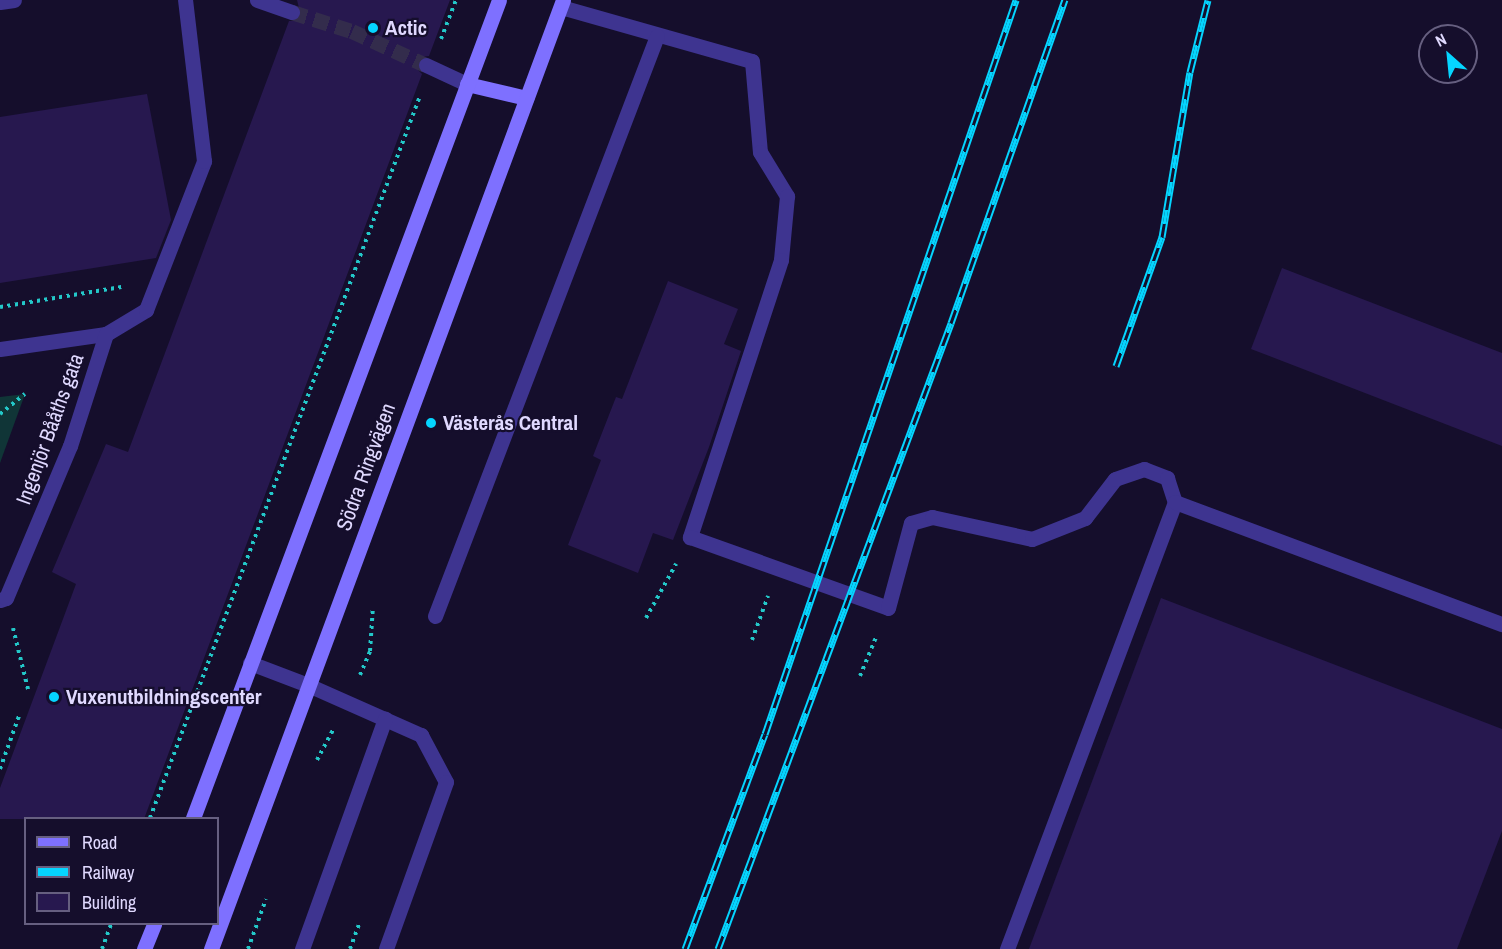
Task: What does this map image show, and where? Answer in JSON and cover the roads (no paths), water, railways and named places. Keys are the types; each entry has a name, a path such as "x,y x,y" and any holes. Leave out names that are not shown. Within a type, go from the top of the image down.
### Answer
{"main road":[{"name":"Södra Ringvägen","path":"194,817 499,0"},
{"name":"Södra Ringvägen","path":"211,949 562,4"},
{"path":"467,84 526,98"},
{"path":"144,949 154,925"}],"street":[{"path":"0,2 14,0"},
{"name":"Ingenjör Bååths gata","path":"0,349 106,334 146,310 204,161 185,0"},
{"path":"257,0 292,12"},
{"path":"562,4 657,36 752,61 760,152 787,196 781,260 690,537 888,608 911,523 932,517 1032,539 1085,518 1115,479 1144,469 1167,478 1175,502 1007,949"},
{"path":"435,616 657,36"},
{"path":"426,65 467,84"},
{"name":"Ingenjör Bååths gata","path":"3,599 70,446 106,334"},
{"path":"1175,502 1502,624"},
{"path":"250,663 308,685 421,735 446,782 386,949"},
{"path":"302,949 385,718"}],"tunnel":[{"path":"292,12 352,31 426,65"}],"railway":[{"path":"685,949 765,734 1016,0"},
{"path":"718,949 951,323 1065,0"},
{"path":"1116,366 1162,237 1190,72 1208,0"}],"place":[{"name":"Actic","path":"373,28"},
{"name":"Västerås Central","path":"431,423"},
{"name":"Vuxenutbildningscenter","path":"54,697"}]}
